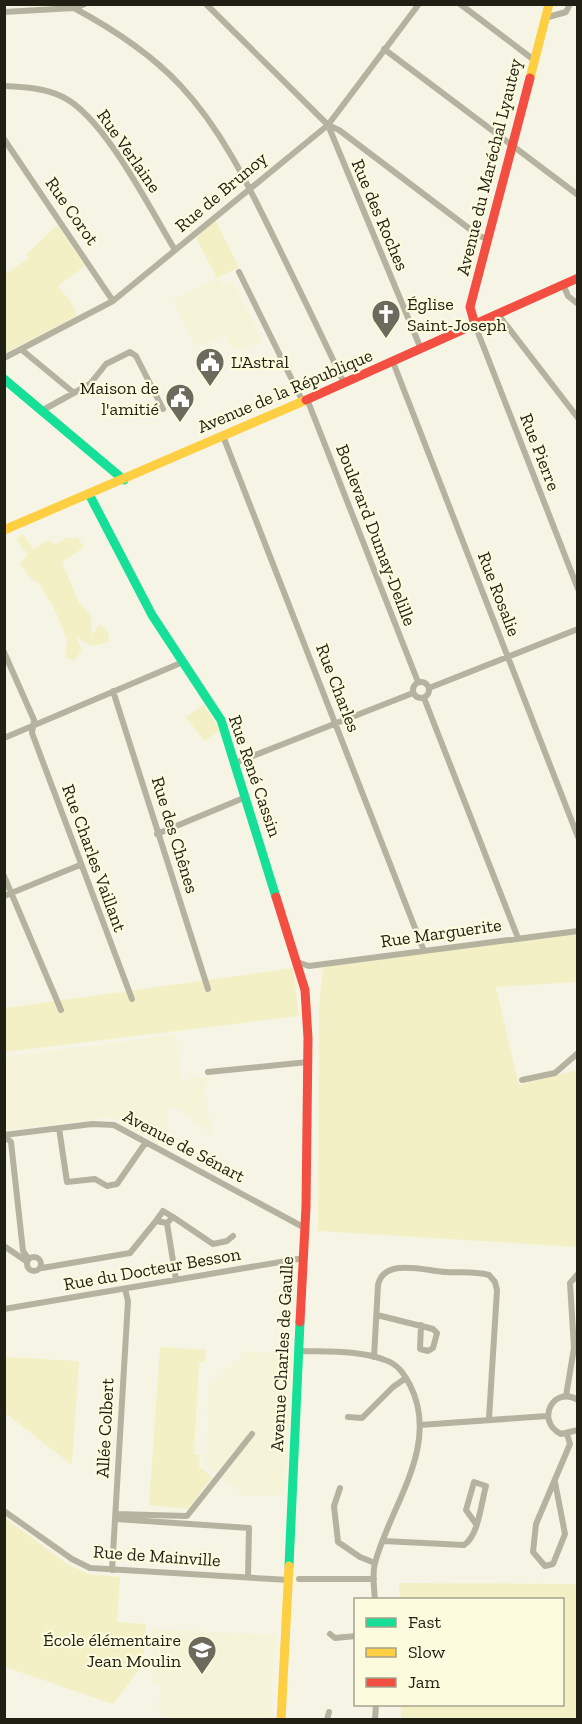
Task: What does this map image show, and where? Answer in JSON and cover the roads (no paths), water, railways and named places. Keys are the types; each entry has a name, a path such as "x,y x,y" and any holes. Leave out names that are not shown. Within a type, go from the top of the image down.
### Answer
{"main road":[{"name":"Avenue du Maréchal Lyautey","path":"475,325 470,307 549,4"},
{"name":"Avenue de la République","path":"4,530 393,362 578,278"},
{"path":"4,379 124,480"},
{"name":"Rue René Cassin","path":"89,494 152,615 221,720 304,990"},
{"name":"Avenue Charles de Gaulle","path":"281,1719 305,1228 308,1062 304,990"}],"street":[{"path":"4,12 74,8 85,4"},
{"path":"206,4 328,125 339,130 479,236 488,239"},
{"name":"Rue de Brunoy","path":"4,358 113,301 328,125 419,4"},
{"path":"460,4 534,60"},
{"path":"545,18 566,12 570,4"},
{"path":"74,8 129,41 180,86 212,124 249,188 344,383"},
{"path":"384,49 578,195"},
{"name":"Rue Verlaine","path":"4,86 51,92 65,98 89,117 119,157 175,250"},
{"name":"Rue des Roches","path":"328,125 421,349"},
{"name":"Rue Corot","path":"4,139 113,301"},
{"name":"Boulevard Dumay-Delille","path":"239,272 305,400 418,682"},
{"path":"563,284 568,296 578,304"},
{"path":"497,313 578,418"},
{"name":"Rue Pierre","path":"475,325 578,589"},
{"path":"22,350 74,393"},
{"path":"43,410 90,384 106,364 130,352 136,356 163,409"},
{"name":"Rue Rosalie","path":"393,362 578,837"},
{"name":"Rue Charles","path":"223,435 424,951"},
{"path":"518,938 424,698 429,688 578,629"},
{"name":"Rue Charles Vaillant","path":"4,652 34,720 32,733 132,999"},
{"path":"4,738 183,662"},
{"path":"413,693 414,686 418,682 423,682 429,688"},
{"name":"Rue des Chênes","path":"113,691 208,989"},
{"path":"235,763 413,693"},
{"path":"413,693 417,697 424,698"},
{"path":"157,834 246,797"},
{"path":"4,897 80,865"},
{"path":"4,876 61,1010"},
{"name":"Rue Marguerite","path":"297,962 309,966 578,931"},
{"path":"304,990 309,966"},
{"path":"522,1080 555,1073 578,1053"},
{"path":"208,1072 308,1062"},
{"name":"Avenue de Sénart","path":"4,1136 103,1123 114,1125 305,1228"},
{"path":"59,1128 67,1182 95,1179 107,1186 117,1184 146,1142"},
{"path":"4,1136 11,1142 23,1251 27,1260"},
{"path":"4,1246 27,1260 38,1260 42,1268 130,1253 163,1211 213,1244 227,1241 233,1236"},
{"path":"167,1223 173,1217"},
{"path":"156,1221 167,1223"},
{"path":"167,1223 176,1280"},
{"name":"Rue du Docteur Besson","path":"4,1309 304,1258"},
{"path":"374,1357 379,1279 392,1270 407,1267 481,1273 495,1282 497,1290 489,1418"},
{"path":"566,1396 576,1322 570,1283 578,1274"},
{"name":"Allée Colbert","path":"112,1570 128,1301 125,1289"},
{"path":"377,1315 422,1325"},
{"path":"299,1351 374,1357 399,1367 413,1391 420,1425 412,1470 375,1563 375,1598"},
{"path":"348,1417 362,1418 393,1387 406,1378"},
{"path":"578,1400 566,1396 553,1401 547,1416 549,1424 555,1431 567,1434 578,1430"},
{"path":"420,1425 489,1418 547,1416"},
{"path":"116,1516 187,1516 252,1434"},
{"path":"555,1482 565,1534 553,1564 545,1566 533,1552 536,1524 570,1444 567,1434"},
{"path":"383,1541 464,1545 472,1538 476,1524 486,1486 474,1482 466,1510 476,1524"},
{"path":"340,1488 334,1506 338,1542 360,1557 375,1563"},
{"name":"Rue de Mainville","path":"4,1511 90,1569 289,1580"},
{"path":"116,1516 249,1528 248,1577"},
{"path":"299,1579 374,1579"},
{"path":"330,1634 335,1638 354,1636"},
{"path":"327,1719 329,1712"}],"place":[{"name":"Église Saint-Joseph","path":"386,340"},
{"name":"L'Astral","path":"210,388"},
{"name":"Maison de l'amitié","path":"180,424"},
{"name":"École élémentaire Jean Moulin","path":"202,1676"}]}
